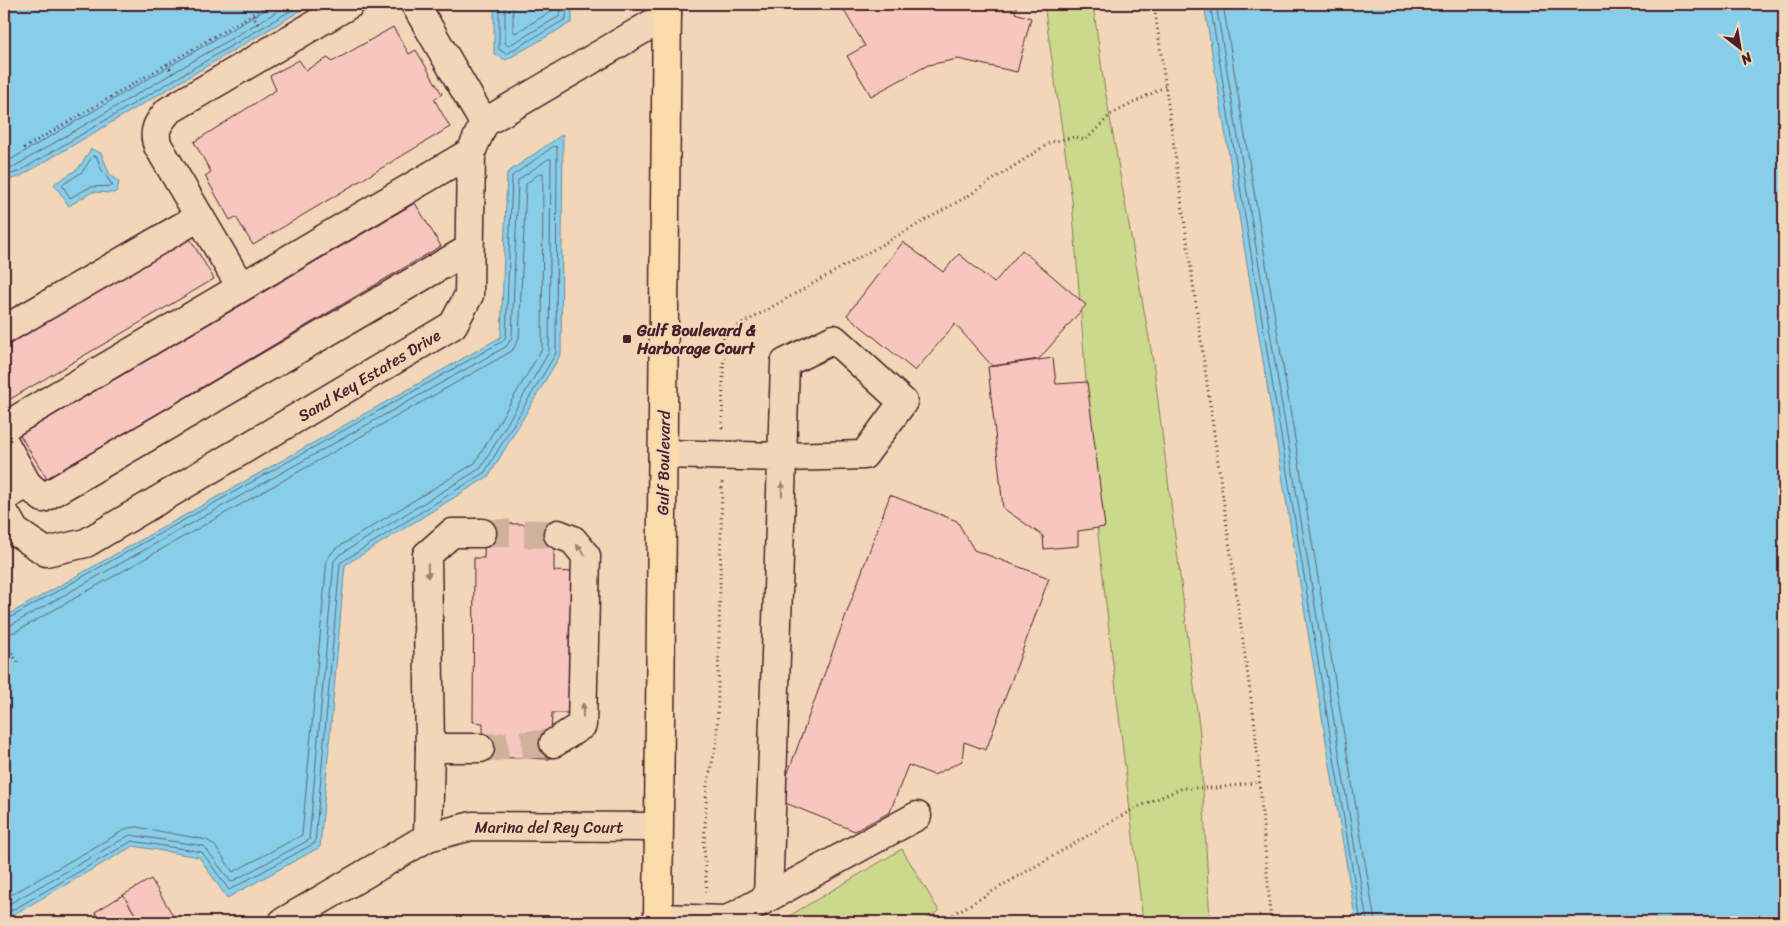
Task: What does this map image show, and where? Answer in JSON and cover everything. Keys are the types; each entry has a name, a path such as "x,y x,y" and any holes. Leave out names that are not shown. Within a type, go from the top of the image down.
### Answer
{"main road":[{"name":"Gulf Boulevard","path":"658,920 667,9"}],"street":[{"path":"241,288 158,146 154,137 158,123 168,111 350,4"},
{"path":"415,4 484,123 667,9"},
{"name":"Sand Key Estates Drive","path":"4,512 15,532 46,552 86,544 453,326 469,295 471,152 484,123"},
{"path":"4,427 471,152"},
{"path":"4,330 200,217"},
{"path":"4,442 27,484 43,498 469,248"},
{"path":"664,454 783,457 864,455 903,402 834,339 785,363 783,457 781,521 768,897"},
{"path":"4,497 27,484"},
{"path":"428,837 430,748 428,555 452,533 482,533"},
{"path":"554,743 582,725 586,556 573,540 558,534"},
{"path":"430,748 480,748"},
{"path":"658,920 727,920 916,816"},
{"name":"Marina del Rey Court","path":"283,922 428,837 472,826 658,827"}],"path":[{"path":"24,148 270,4"},
{"path":"1154,4 1255,727 1271,922"},
{"path":"709,920 704,847 706,786 717,740 724,334 968,196 1051,142 1075,137 1086,140 1110,114 1166,86"},
{"path":"4,640 19,665"},
{"path":"940,922 1135,808 1183,788 1216,788 1260,782"}],"green space":[{"path":"1044,4 1093,4 1104,84 1153,361 1200,734 1210,922 1143,922 1098,535 1072,200"},
{"path":"902,849 939,911 921,922 779,922"}],"water":[{"path":"4,4 312,4 19,177 4,181"},
{"path":"494,4 572,4 572,22 506,60 494,54"},
{"path":"1204,4 1784,4 1784,922 1356,922"},
{"path":"563,134 561,354 489,476 345,565 320,847 227,898 199,857 133,846 4,920 4,617 501,337 507,173"},
{"path":"91,149 101,153 110,175 119,182 117,191 114,193 92,192 69,206 54,184 78,169"}],"building":[{"path":"840,4 1017,4 1015,13 1031,18 1017,72 958,59 928,65 871,96 847,56 865,46"},
{"path":"393,27 409,54 416,50 442,94 434,99 450,127 253,245 236,217 230,220 205,176 211,172 194,142 276,90 270,76 299,60 306,70 328,58 332,62"},
{"path":"415,203 441,246 47,479 20,435"},
{"path":"189,237 214,279 7,401 4,396 4,345"},
{"path":"903,242 943,272 959,254 994,283 1022,250 1086,305 1039,359 992,366 955,324 915,371 847,315"},
{"path":"1053,358 1056,384 1087,382 1105,527 1078,531 1078,546 1044,549 1043,536 1003,508 988,367"},
{"path":"890,495 957,521 974,550 1049,578 986,750 964,742 962,761 934,775 908,765 890,812 855,831 778,800"},
{"path":"485,523 554,525 554,571 572,572 570,713 552,713 550,759 483,757 483,723 473,722 474,558 484,558"},
{"path":"151,879 177,922 140,922 123,895"},
{"path":"123,895 140,922 101,922 95,912"},
{"path":"405,918 473,922 404,922"}],"tunnel":[{"path":"482,533 558,534"},
{"path":"480,748 554,743"}],"place":[{"name":"Gulf Boulevard & Harborage Court","path":"627,339"}]}
